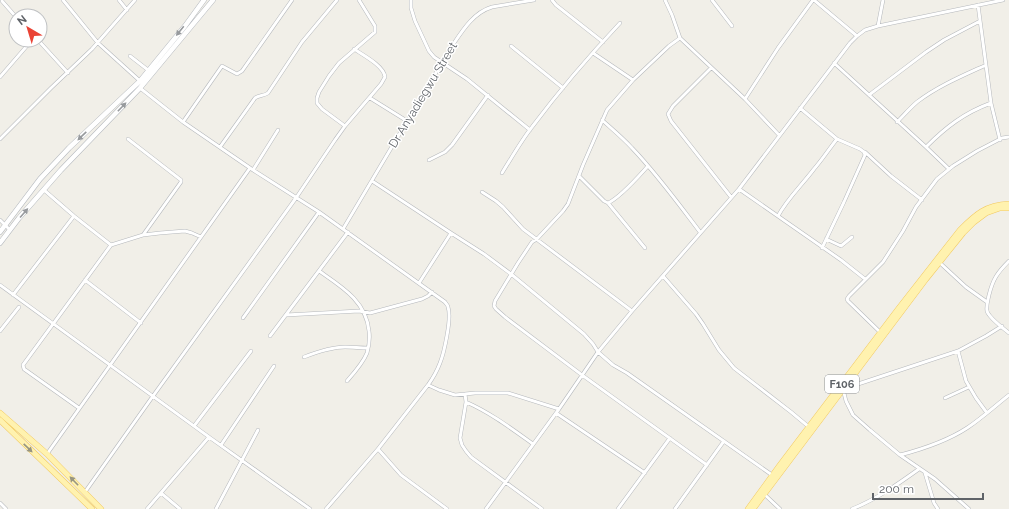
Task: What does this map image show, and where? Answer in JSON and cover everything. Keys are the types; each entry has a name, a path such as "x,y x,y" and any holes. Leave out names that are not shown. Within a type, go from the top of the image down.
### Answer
{"main road":[{"path":"0,232 40,179 69,148 140,81 185,26 204,0"},
{"path":"0,243 61,170 140,88 213,0"},
{"path":"200,5 207,9"},
{"path":"105,114 110,119"},
{"name":"F106","path":"753,509 809,427 882,334 960,230 984,209 999,204 1009,204"},
{"name":"F106","path":"924,279 940,263 963,233 982,216 1000,208 1009,208"},
{"name":"F106","path":"748,509 772,475 843,389 882,334"},
{"path":"0,413 47,454 101,509"},
{"path":"0,420 91,508 94,502"}],"street":[{"path":"64,0 98,43 140,81"},
{"path":"119,0 127,10"},
{"path":"0,139 98,43 135,0"},
{"path":"183,122 222,66 237,74 242,71 292,0"},
{"path":"220,147 255,98 264,96 268,93 302,42 338,0"},
{"path":"345,126 322,110 317,103 317,98 329,76 339,63 375,32 375,26 359,0"},
{"path":"411,0 411,8 419,31 429,51 434,57 467,79 530,130"},
{"name":"Dr Anyadiegwu Street","path":"343,229 442,62 461,33 478,13 492,7 534,0"},
{"path":"552,0 556,5 603,42"},
{"path":"665,0 680,38 745,99 779,135"},
{"path":"712,0 732,26"},
{"path":"745,99 778,48 813,0 857,36"},
{"path":"878,26 883,0"},
{"path":"486,509 559,409 598,352 739,188 834,63 857,36 865,30 878,26 1003,0"},
{"path":"978,5 991,103 1000,140"},
{"path":"869,95 944,40 980,21"},
{"path":"502,173 530,130 563,88 620,23"},
{"path":"680,38 669,46 633,80 608,110 602,120 568,204 532,242 511,274 495,301 494,306 505,317 582,375 707,465"},
{"path":"511,46 563,88"},
{"path":"0,76 25,48"},
{"path":"46,48 68,72"},
{"path":"85,492 296,198 345,126 381,84 385,77 383,71 354,49"},
{"path":"593,53 633,80"},
{"path":"130,56 148,70"},
{"path":"834,63 949,169"},
{"path":"897,122 916,103 938,88 986,65"},
{"path":"711,68 673,106 668,114 671,121 731,197"},
{"path":"140,88 183,122 348,232 432,292 445,302 448,308 449,319 445,349 438,369 428,386 378,449 326,509"},
{"path":"429,160 444,152 452,144 488,96"},
{"path":"370,98 407,121"},
{"path":"926,147 951,124 968,113 991,103"},
{"path":"800,108 837,139 864,152 891,176 922,200"},
{"path":"602,120 631,147 648,166 700,232"},
{"path":"47,454 201,237 252,169 278,130"},
{"path":"882,334 847,299 883,262 916,208 937,179 949,169 977,151 1009,137"},
{"path":"128,139 181,180 143,235"},
{"path":"778,216 788,200 816,168 837,139"},
{"path":"822,248 859,169 864,152"},
{"path":"608,204 633,182 648,166"},
{"path":"579,176 608,204 645,248"},
{"path":"372,181 451,234 484,254 511,274 584,334 598,352 613,365 627,373 772,475"},
{"path":"739,188 841,260 865,279"},
{"path":"44,190 111,245"},
{"path":"482,192 503,207 523,229 632,311"},
{"path":"243,318 319,212"},
{"path":"13,295 74,216"},
{"path":"0,220 10,230"},
{"path":"80,408 23,368 23,365 111,245 143,235 160,233 184,231 201,237"},
{"path":"270,336 348,232"},
{"path":"419,283 451,234"},
{"path":"826,239 841,246 852,237"},
{"path":"1009,260 993,281 987,302 987,311 991,317 1009,333"},
{"path":"940,263 966,287 987,302"},
{"path":"319,271 338,285 358,303 368,322 369,334 367,353 347,381"},
{"path":"663,276 692,309 730,364 809,427"},
{"path":"85,280 140,323"},
{"path":"0,285 310,509"},
{"path":"286,315 358,311 370,313 428,296 432,292"},
{"path":"0,331 19,308"},
{"path":"969,509 934,479 900,454 853,415 846,401 843,389 958,351 1002,326"},
{"path":"304,357 327,349 343,347 368,348"},
{"path":"194,426 251,351"},
{"path":"958,351 966,381 987,413"},
{"path":"221,446 274,366"},
{"path":"428,386 455,395 474,393 508,393 559,409"},
{"path":"945,398 970,387"},
{"path":"465,394 466,402 460,438 466,451 471,457 542,509"},
{"path":"900,454 920,450 940,442 966,428 1009,395"},
{"path":"466,402 501,421 533,444"},
{"path":"556,413 645,473"},
{"path":"216,509 258,430"},
{"path":"147,509 209,437"},
{"path":"618,509 670,438"},
{"path":"675,509 724,441"},
{"path":"378,449 401,475 448,509"},
{"path":"852,509 885,492 919,468"},
{"path":"925,472 934,503 938,509"},
{"path":"161,493 180,509"},
{"path":"764,494 780,509"},
{"path":"0,503 6,509"}]}
